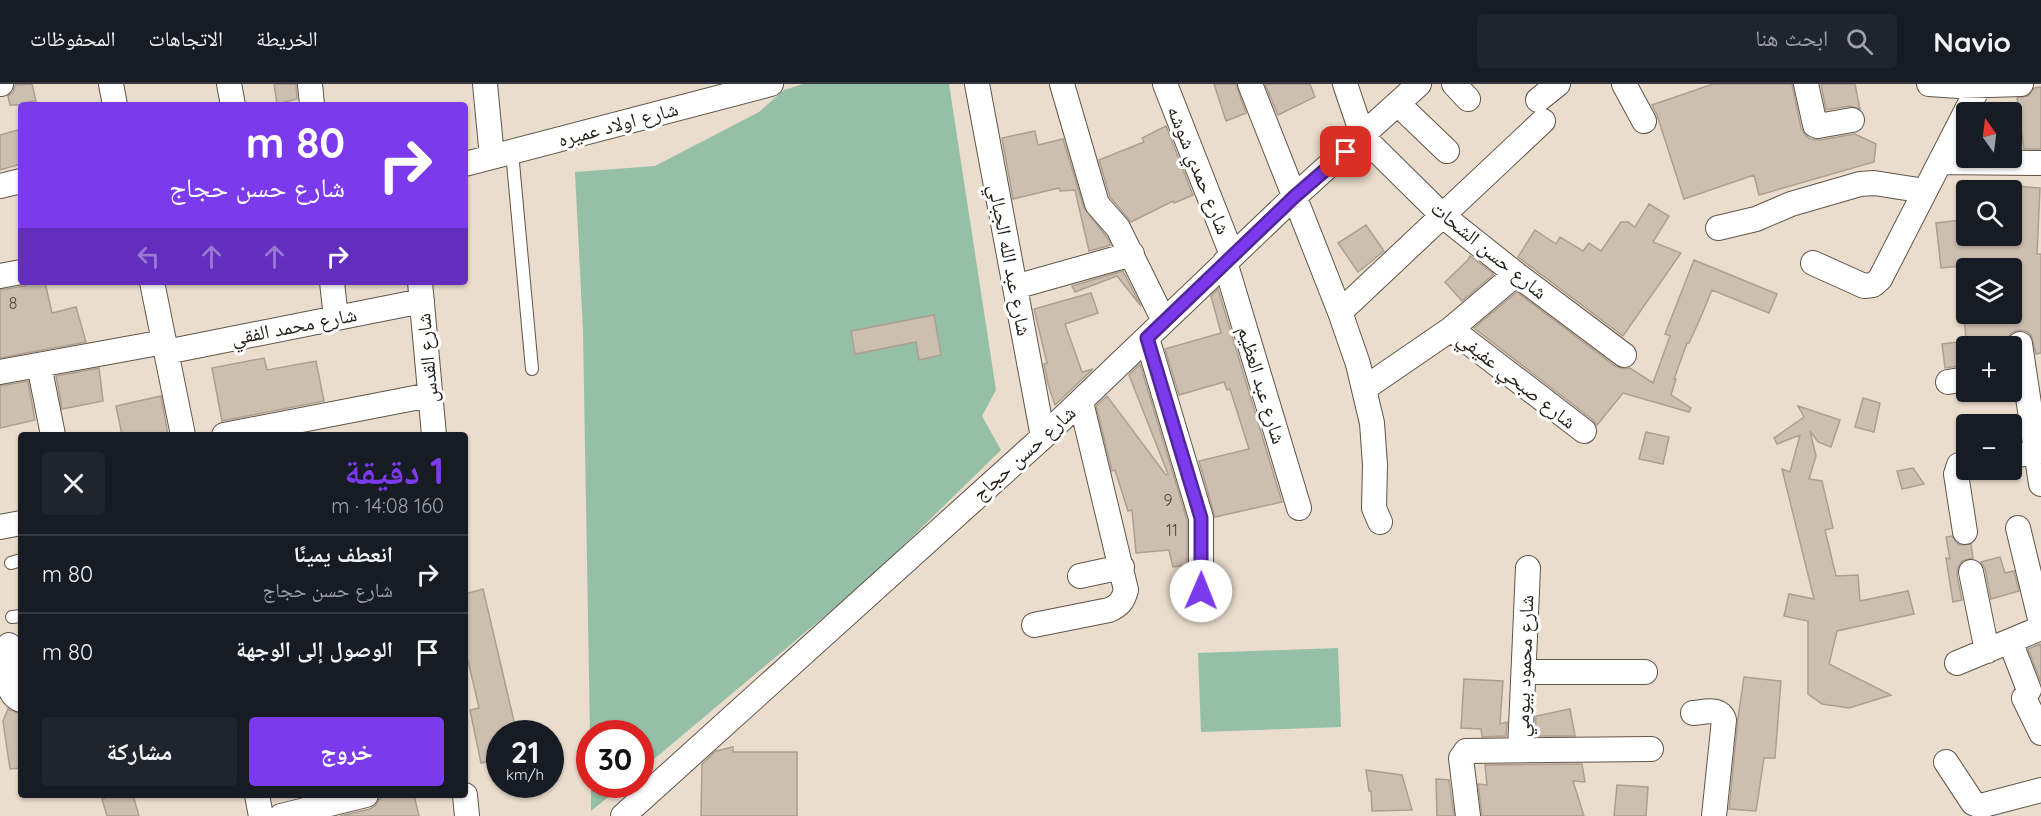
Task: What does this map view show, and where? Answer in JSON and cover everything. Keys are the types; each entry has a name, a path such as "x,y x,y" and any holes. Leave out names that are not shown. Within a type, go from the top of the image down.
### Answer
{"street":[{"path":"111,84 114,102"},
{"path":"229,84 232,102"},
{"path":"310,84 312,102"},
{"path":"485,84 502,154"},
{"name":"شارع اولاد عميره","path":"468,163 694,94 771,84"},
{"name":"شارع عبد الله الجبالي","path":"977,84 1043,437"},
{"path":"1062,84 1097,204 1118,228 1132,254 1155,329 1201,518 1201,591"},
{"name":"شارع حمدي شوشه","path":"1165,84 1229,259"},
{"path":"1250,84 1340,312 1365,388 1372,423 1375,465 1374,508 1380,522"},
{"path":"1345,84 1363,137"},
{"name":"شارع حسن حجاج","path":"623,816 1043,437 1294,197 1419,84"},
{"path":"1340,312 1443,216 1540,111 1558,84"},
{"path":"1625,84 1644,121"},
{"path":"1806,84 1815,124 1818,126 1852,120"},
{"path":"1929,84 1979,86 2021,84"},
{"path":"1813,263 1864,286 1877,283 1979,86"},
{"path":"1398,104 1447,151"},
{"name":"شارع حسن الشحات","path":"1363,137 1443,216 1624,355"},
{"path":"1941,162 2041,164"},
{"path":"0,186 18,183"},
{"path":"1718,228 1756,219 1791,204 1860,184 1881,183 1925,191"},
{"path":"1015,287 1132,254"},
{"name":"شارع عبد العظيم","path":"1229,259 1299,508"},
{"path":"0,276 18,273"},
{"path":"1365,388 1451,329 1516,274"},
{"path":"153,285 182,432"},
{"path":"332,285 336,318"},
{"name":"شارع محمد الفقي","path":"0,372 336,318 421,292"},
{"name":"شارع القدس","path":"421,292 434,432"},
{"name":"شارع صبحي عفيفي","path":"1451,329 1584,431"},
{"path":"39,365 52,432"},
{"path":"2022,389 2041,484"},
{"path":"239,432 430,395"},
{"path":"1034,625 1109,610 1118,606 1124,599 1126,590 1081,402"},
{"path":"2022,454 2036,452"},
{"path":"1957,480 1965,532"},
{"path":"0,527 18,524"},
{"path":"2018,528 2041,622"},
{"path":"1080,576 1122,567"},
{"name":"شارع محمود بيومي","path":"1468,816 1461,758 1463,754 1470,750 1520,750 1528,568"},
{"path":"1971,572 1987,651"},
{"path":"1957,663 2041,628"},
{"path":"2010,641 2041,733"},
{"path":"9,645 10,655 4,673 10,689 18,699"},
{"path":"1524,672 1645,672"},
{"path":"1693,713 1718,712 1724,720 1714,816"},
{"path":"1520,750 1651,749"},
{"path":"1946,762 1973,803 1980,806 2041,790"},
{"path":"258,798 261,816"},
{"path":"281,816 354,798"},
{"path":"465,798 467,816"}],"lane":[{"path":"502,154 532,369"}],"green space":[{"path":"803,84 949,84 996,390 982,416 1001,450 870,578 654,759 654,720 590,720 583,331 575,172 655,166 759,112 784,90"},
{"path":"1338,648 1341,727 1201,732 1198,653"},
{"path":"591,798 607,798 591,811"}],"building":[{"path":"32,84 36,101 10,105 8,96 13,92 15,85"},
{"path":"274,84 296,84 297,99 277,102"},
{"path":"1214,84 1236,84 1246,113 1226,121"},
{"path":"1265,84 1310,84 1315,97 1278,115"},
{"path":"1713,84 1792,84 1801,128 1805,135 1810,139 1820,140 1855,134 1876,144 1874,162 1759,195 1754,175 1684,199 1652,105"},
{"path":"1821,84 1855,84 1860,109 1850,106 1826,110"},
{"path":"2041,87 2041,149 2024,149 2022,102 2018,102 2017,98 2028,96 2034,88"},
{"path":"1166,126 1193,195 1174,203 1173,201 1131,222 1110,197 1099,160 1144,142 1142,138"},
{"path":"18,130 18,165 0,170 0,135"},
{"path":"1035,131 1038,145 1063,139 1084,208 1111,245 1089,251 1075,190 1060,191 1059,188 1013,199 1002,138"},
{"path":"2022,187 2040,188 2037,254 2041,254 2041,353 2036,354 2031,335 2026,331 2018,330 2009,336 1966,336 1965,324 2022,324 2022,258 1956,258 1956,266 1941,268 1936,223 1956,221 1956,246 2022,246"},
{"path":"1649,204 1669,216 1653,242 1681,253 1623,336 1518,257 1535,230 1556,244 1560,237 1583,251 1589,243 1601,251 1621,222 1628,222 1635,227"},
{"path":"1366,225 1384,251 1358,272 1338,243"},
{"path":"1470,256 1494,274 1462,301 1445,282"},
{"path":"1694,260 1777,294 1769,313 1712,290 1689,343 1687,343 1674,379 1676,379 1671,395 1691,408 1689,412 1623,393 1597,425 1474,328 1517,292 1615,366 1623,369 1630,368 1653,383 1670,336 1665,334"},
{"path":"1123,271 1141,306 1117,276 1075,292 1072,286"},
{"path":"46,285 52,313 76,307 86,342 0,358 0,290"},
{"path":"1218,289 1282,502 1215,517 1199,461 1249,449 1230,389 1227,390 1224,382 1179,395 1165,349 1221,333 1211,296"},
{"path":"1091,293 1098,313 1065,324 1082,372 1093,369 1055,405 1048,384 1044,364 1047,363 1034,309"},
{"path":"934,315 941,355 919,360 916,342 855,354 851,331"},
{"path":"1956,342 1956,366 1945,368 1942,344"},
{"path":"264,358 267,370 316,361 324,401 222,421 212,368"},
{"path":"1140,364 1187,520 1187,565 1173,567 1169,550 1136,553 1132,510 1128,511 1115,470 1112,471 1096,406 1107,396 1166,475 1168,474 1129,375"},
{"path":"99,368 103,401 62,409 56,376"},
{"path":"28,381 35,420 0,428 0,386"},
{"path":"161,396 167,432 121,432 116,406"},
{"path":"1863,398 1880,403 1874,432 1855,427"},
{"path":"1798,406 1840,420 1831,447 1818,442 1810,431 1816,456 1809,479 1822,481 1833,528 1825,530 1836,576 1858,575 1860,601 1908,591 1914,614 1837,631 1829,664 1891,695 1849,708 1822,704 1808,694 1808,621 1784,616 1789,594 1814,599 1782,469 1790,472 1800,435 1777,444 1774,438 1804,417"},
{"path":"1646,432 1669,437 1663,464 1639,459"},
{"path":"1913,468 1924,484 1902,489 1897,471"},
{"path":"1952,536 1959,545 1971,544 1973,558 1962,561 1958,567 1957,575 1962,600 1953,602 1946,558 1950,559 1946,537"},
{"path":"2000,557 2005,573 2014,571 2019,591 1991,599 1985,569 1981,562"},
{"path":"483,589 514,720 486,720 486,762 481,763 470,710 479,708 468,661 468,593"},
{"path":"2040,644 2041,648 2041,682 2028,649"},
{"path":"1744,677 1781,681 1775,758 1764,758 1756,811 1729,809"},
{"path":"1464,679 1503,681 1500,724 1507,722 1506,736 1482,737 1481,729 1461,728"},
{"path":"8,709 18,713 18,768 10,769 3,721"},
{"path":"1570,709 1575,736 1535,736 1536,716"},
{"path":"733,747 733,752 797,752 797,816 701,816 702,764 716,751"},
{"path":"1582,764 1585,782 1573,781 1584,816 1482,816 1478,784 1487,785 1485,765"},
{"path":"1366,770 1402,775 1412,810 1372,811 1371,791 1369,791"},
{"path":"1436,779 1449,780 1454,816 1437,816"},
{"path":"1617,785 1648,787 1646,816 1614,816"},
{"path":"134,798 139,816 107,816 102,799"},
{"path":"380,798 415,798 419,816 340,816 370,809"}],"route":[{"path":"1201,591 1201,518 1147,338 1294,197 1346,152"}]}
